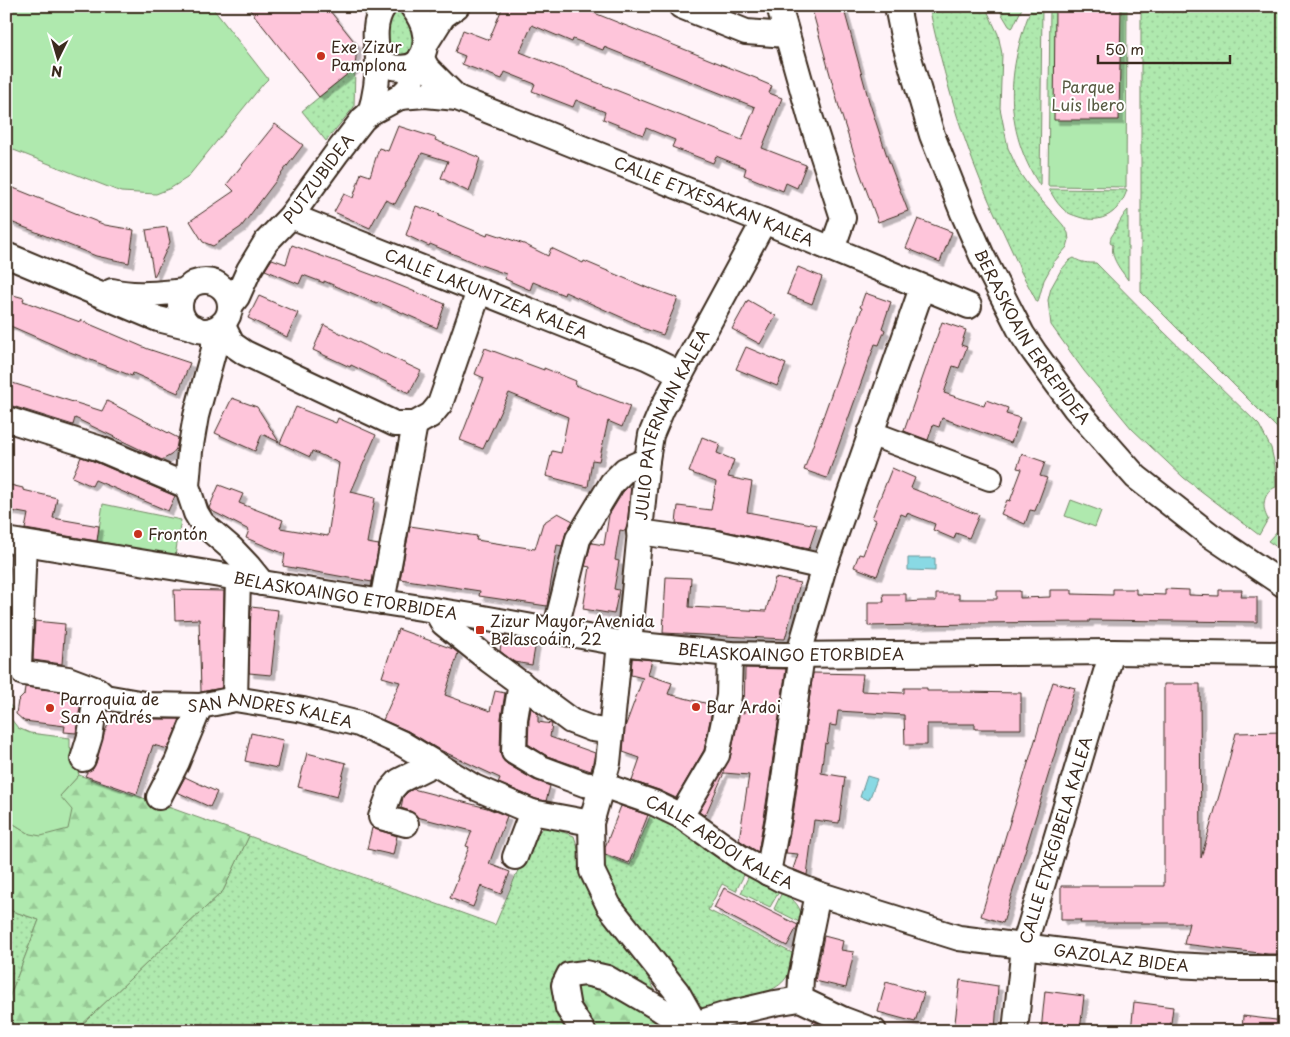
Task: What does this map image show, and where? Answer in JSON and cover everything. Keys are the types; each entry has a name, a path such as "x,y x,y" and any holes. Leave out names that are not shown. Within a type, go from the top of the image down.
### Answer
{"street":[{"path":"681,6 746,32 787,36"},
{"path":"779,6 810,116 843,218 832,249"},
{"name":"BERASKOAIN ERREPIDEA","path":"897,6 904,41 932,135 982,256 1030,346 1075,408 1136,476 1210,535 1284,585"},
{"path":"381,9 376,25 376,41 381,60 393,90 400,97"},
{"path":"381,60 387,65 400,68 408,67 421,54 425,32 413,9"},
{"name":"PUTZUBIDEA","path":"413,9 450,11"},
{"name":"PUTZUBIDEA","path":"187,486 196,416 214,349 215,322 237,297 249,270 266,242 291,216 363,119 370,113 400,97 409,88 421,54 450,11"},
{"name":"CALLE ETXESAKAN KALEA","path":"421,54 427,68 457,98"},
{"name":"PUTZUBIDEA","path":"370,113 381,60"},
{"name":"CALLE ETXESAKAN KALEA","path":"400,97 425,95 457,98 764,221 969,306"},
{"name":"CALLE LAKUNTZEA KALEA","path":"291,216 646,357 681,374"},
{"name":"JULIO PATERNAIN KALEA","path":"695,1028 678,992 609,906 592,871 591,822 608,763 610,732 624,644 639,532 646,460 651,435 662,409 764,221"},
{"name":"PUTZUBIDEA","path":"73,283 122,294 154,294 196,286 229,271 254,249 266,242"},
{"path":"6,255 158,319 215,322 232,344 244,353 395,424 415,424 431,415 440,404 479,291"},
{"path":"213,282 220,286 229,298 215,322 188,324 181,312 180,304 182,297 196,286 213,282"},
{"path":"768,873 778,820 802,655 802,643 824,566 922,288"},
{"path":"6,418 98,448 187,486 196,513 202,523 225,543 262,583"},
{"path":"382,602 415,424"},
{"path":"870,433 990,478"},
{"path":"554,631 578,539 612,483 625,470 646,460"},
{"path":"639,532 712,542 824,566"},
{"name":"BELASKOAINGO ETORBIDEA","path":"15,542 472,616 624,644 730,654 1112,652 1284,654"},
{"name":"SAN ANDRES KALEA","path":"15,542 19,666 24,673 68,679 97,690 105,697 150,705 200,706 235,699 303,710 359,724 401,743 474,786 532,812 591,822"},
{"path":"225,543 225,567 229,577 235,699"},
{"path":"436,611 443,623 489,660 571,720 592,729 610,732"},
{"name":"CALLE ETXEGIBELA KALEA","path":"1015,1031 1024,946 1112,652"},
{"path":"681,816 717,755 729,696 730,654"},
{"name":"CALLE ARDOI KALEA","path":"521,683 515,719 514,752 541,768 584,784 611,788 654,803 681,816 741,858 780,879 818,894 959,938"},
{"path":"83,759 90,736 97,690"},
{"path":"159,797 200,706"},
{"path":"406,824 381,817 391,790 399,782 436,763"},
{"path":"515,857 532,812"},
{"path":"800,999 801,977 818,894"},
{"name":"GAZOLAZ BIDEA","path":"959,938 1174,965 1284,968"},
{"path":"583,1031 568,1008 564,985 569,975 585,973 607,978 695,1028 741,1011 800,999 842,1019 874,1031"}],"green space":[{"path":"6,6 211,6 268,79 187,178 171,188 156,194 121,192 6,147"},
{"path":"929,6 985,6 998,34 1002,54 1000,108 1008,148 1019,172 1028,185 1068,233 1067,247 1054,262 1044,280 1038,302 1020,270 973,161 951,95"},
{"path":"997,6 1023,6 1012,28 1009,26"},
{"path":"1032,6 1042,6 1040,186 1019,142 1012,98 1017,52"},
{"name":"Parque Luis Ibero","path":"1050,6 1127,6 1126,187 1048,186"},
{"path":"1141,6 1284,6 1284,435 1141,292"},
{"path":"396,11 408,15 413,21 416,53 394,60 381,35 388,14"},
{"path":"355,68 354,107 326,141 302,111"},
{"path":"1049,189 1127,190 1120,205 1109,215 1102,218 1087,219 1066,211"},
{"path":"1128,210 1128,280 1117,264 1113,255 1113,245 1110,243 1111,237"},
{"path":"1074,258 1082,262 1096,263 1259,425 1271,448 1275,466 1276,487 1268,493 1264,501 1264,510 1268,519 1259,535 1184,478 1132,429 1084,371 1051,325 1048,300 1051,288 1061,270"},
{"path":"1071,500 1101,511 1095,527 1065,516"},
{"name":"Frontón","path":"103,504 181,520 175,556 97,541"},
{"path":"1280,528 1284,528 1284,552 1268,541"},
{"path":"6,703 12,707 11,719 18,728 30,733 70,738 70,747 79,775 60,796 72,810 68,829 41,836 30,834 6,819"},
{"path":"79,775 249,836 223,891 75,1031 6,1031 6,1006 39,920 6,909 6,819 30,834"},
{"path":"651,814 673,825 745,873 736,891 722,884 708,910 794,954 785,979 782,983 764,993 765,998 701,1011 612,897 599,855 602,854 630,865"},
{"path":"546,826 574,836 584,867 671,1019 588,1031 75,1031 223,891 249,836 495,925 532,837"},
{"path":"749,875 780,890 770,907 741,893"},
{"path":"782,892 797,905 801,913 801,923 774,909"},
{"path":"6,909 39,920 6,1006"},
{"path":"570,978 601,987 679,1031 588,1031"}],"water":[{"path":"908,558 935,558 935,571 908,570"},
{"path":"867,776 877,779 869,800 860,797"}],"building":[{"name":"Exe Zizur Pamplona","path":"247,6 326,6 357,45 355,68 319,97"},
{"path":"503,6 577,6 758,79 772,86 769,93 782,98 762,148 806,165 797,188 786,183 783,191 744,175 746,168 716,156 713,163 672,147 675,140 646,128 643,135 603,119 605,112 576,100 573,107 532,91 535,84 505,72 502,79 462,64 465,56 455,52 463,30 489,40","holes":["532,25 572,42 573,39 603,50 604,47 755,107 742,140 520,52"]},
{"path":"811,6 843,6 869,101 908,211 878,222 839,107"},
{"path":"1055,6 1121,6 1119,120 1054,120"},
{"path":"275,124 303,145 241,227 213,246 203,242 190,221 234,191 227,184"},
{"path":"398,126 436,138 435,140 480,158 469,192 441,178 448,161 422,153 395,204 385,200 370,228 334,212 344,194 353,198 361,173 370,176 379,148 388,151"},
{"path":"6,185 105,225 134,230 129,263 96,256 6,220"},
{"path":"416,206 440,214 439,216 487,236 488,232 524,244 548,256 551,248 583,263 584,261 650,289 678,298 663,335 639,327 639,325 565,292 564,295 533,282 530,290 505,279 506,274 430,244 429,246 406,235"},
{"path":"918,219 952,232 940,262 906,248"},
{"path":"167,227 170,242 154,277 146,230"},
{"path":"292,245 445,304 437,328 324,281 324,283 303,275 299,284 265,270 272,259 286,264"},
{"path":"798,267 822,277 812,304 787,294"},
{"path":"6,293 24,298 23,301 80,322 80,320 148,349 190,363 178,393 133,373 132,376 70,352 6,324"},
{"path":"865,293 891,302 882,328 885,330 879,345 875,344 827,478 804,470 862,308 860,307"},
{"path":"259,296 298,313 287,337 248,318"},
{"path":"748,300 776,316 760,344 732,329"},
{"path":"942,322 966,330 961,345 967,347 959,368 953,366 944,393 984,406 986,400 1008,408 1006,414 1020,418 1011,443 942,418 939,427 933,425 928,440 904,431"},
{"path":"324,325 421,371 409,393 351,365 350,367 313,350"},
{"path":"746,347 786,364 777,386 736,369"},
{"path":"485,348 544,370 544,368 576,381 575,385 630,406 622,427 608,421 599,461 592,460 588,487 546,476 552,451 561,453 568,417 509,393 483,449 460,440 484,378 475,374"},
{"path":"6,381 102,411 107,401 178,438 176,449 171,455 162,460 75,418 73,425 6,404"},
{"path":"232,398 257,407 279,442 262,434 255,451 215,433"},
{"path":"296,407 336,423 338,418 376,435 351,492 375,498 367,543 379,545 372,582 283,566 285,554 246,538 249,530 209,508 219,485 243,494 239,503 283,520 280,528 328,536 339,463 312,451 310,457 280,443"},
{"path":"702,437 720,444 717,453 734,460 728,477 752,482 747,512 817,525 809,549 715,529 676,523 678,506 711,510 716,482 689,472"},
{"path":"1022,454 1045,462 1040,476 1047,478 1035,511 1030,510 1025,524 1001,514 1007,500 1010,501 1022,469 1017,468"},
{"path":"81,457 175,496 168,511 95,480 92,486 72,477"},
{"path":"892,468 915,478 911,488 979,515 969,538 956,533 954,539 933,530 935,524 907,513 906,516 901,514 877,576 854,567 859,554 863,555 876,520 872,518"},
{"path":"6,484 57,498 53,518 99,526 97,541 25,529 28,514 6,510"},
{"path":"628,487 631,487 627,527 625,531 620,530 615,560 619,561 614,589 619,590 614,614 583,609 590,567 585,566 591,544 604,545 609,515"},
{"path":"558,513 573,521 566,532 562,546 557,545 547,606 479,596 480,591 400,579 410,526 477,536 476,540 535,549 543,523"},
{"path":"666,577 691,578 689,607 766,611 775,578 800,583 785,639 663,633"},
{"path":"1113,589 1136,589 1136,594 1165,595 1165,589 1189,590 1189,595 1219,596 1219,590 1242,590 1241,597 1257,597 1257,622 1089,620 1089,622 868,626 868,602 884,602 883,594 906,594 906,602 936,601 936,594 959,594 959,599 997,599 997,591 1020,591 1020,598 1050,597 1050,590 1072,590 1072,594 1113,595"},
{"path":"174,590 224,591 222,688 201,692 199,619 175,620"},
{"path":"251,607 278,610 271,675 249,673"},
{"path":"35,621 65,624 62,664 33,660"},
{"path":"398,629 453,649 458,653 445,695 490,711 495,691 505,693 501,718 500,752 502,758 507,764 534,780 550,786 546,801 536,799 498,783 500,778 438,749 408,731 383,720 400,682 382,677"},
{"path":"502,636 536,642 532,665 514,662 500,651"},
{"path":"632,658 652,660 648,675 672,683 668,694 713,705 704,750 676,798 632,781 640,758 623,752 625,727 643,678 631,675"},
{"path":"745,668 786,669 758,852 739,840 749,775 724,773 705,816 699,812 730,758 740,712 744,713"},
{"path":"813,673 863,674 861,691 904,693 904,688 927,688 927,691 1021,693 1021,729 975,729 975,724 927,724 927,745 905,745 904,715 838,711 836,726 830,725 827,744 825,743 821,773 845,777 839,823 814,820 807,875 793,869 798,854 786,853"},
{"path":"1053,682 1075,688 1003,923 981,916"},
{"path":"1164,684 1200,684 1201,858 1236,733 1284,732 1284,954 1268,954 1184,944 1189,923 1080,923 1081,920 1061,920 1061,886 1164,886"},
{"name":"Parroquia de San Andrés","path":"25,687 65,692 74,696 73,700 81,701 76,733 64,732 65,726 24,721 16,714 18,701 24,695"},
{"path":"531,708 538,714 538,722 552,724 550,737 595,753 591,771 547,756 528,744"},
{"path":"114,713 148,719 180,719 168,749 153,745 137,794 85,776 87,772 93,769 96,763 104,733"},
{"path":"251,733 283,740 277,768 245,761"},
{"path":"307,753 346,763 337,797 298,787"},
{"path":"185,777 217,792 210,807 177,792"},
{"path":"413,789 487,808 507,816 489,864 510,872 501,894 481,886 473,907 450,898 469,847 466,846 472,831 417,817 410,811 401,808 403,797"},
{"path":"621,806 648,815 629,863 605,854 605,847"},
{"path":"372,828 397,836 393,855 367,849"},
{"path":"724,888 798,925 787,946 714,908"},
{"path":"824,936 843,941 841,950 854,952 846,988 815,981"},
{"path":"960,980 998,986 995,1031 954,1031"},
{"path":"886,982 924,993 915,1022 878,1012"},
{"path":"1045,991 1084,996 1080,1031 1041,1031"},
{"path":"1134,1002 1173,1007 1170,1031 1131,1031"},
{"path":"1243,1016 1284,1021 1284,1031 1242,1031"},
{"path":"813,1021 835,1031 810,1031"}],"place":[{"name":"Exe Zizur Pamplona","path":"321,56"},
{"name":"Frontón","path":"138,534"},
{"name":"Zizur Mayor, Avenida Belascoáin, 22","path":"480,630"},
{"name":"Bar Ardoi","path":"696,707"},
{"name":"Parroquia de San Andrés","path":"50,708"}]}
